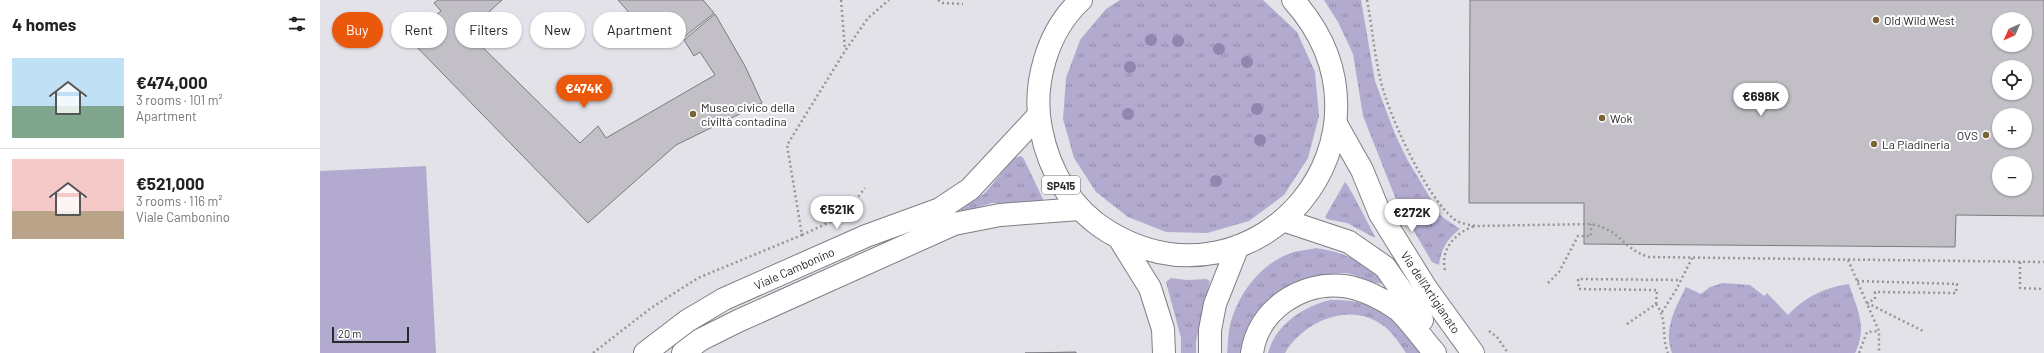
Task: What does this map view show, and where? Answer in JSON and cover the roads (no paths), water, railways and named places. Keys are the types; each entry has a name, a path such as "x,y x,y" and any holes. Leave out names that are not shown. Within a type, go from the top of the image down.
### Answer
{"street":[{"name":"SP415","path":"1081,0 1073,7 1052,40 1040,77 1038,116 1045,150 1059,182 1080,209 1098,225 1119,238 1142,247 1166,253 1196,254 1214,252 1238,246 1259,236 1283,220 1299,205 1316,180 1331,146 1336,124 1337,101 1334,78 1328,55 1319,34 1306,14 1293,0"},
{"name":"Viale Cambonino","path":"645,353 687,322 724,299 866,236 940,209 970,189 1038,116"},
{"name":"Via dell'Artigianato","path":"1336,124 1362,170 1380,214 1426,288 1472,353"},
{"name":"Viale Cambonino","path":"683,353 700,340 738,321 954,224 1000,215 1080,209"},
{"path":"1283,220 1349,242 1386,267 1445,353"},
{"name":"SP415","path":"1119,238 1150,288 1163,329 1164,353"},
{"path":"1210,353 1210,330 1215,304 1238,246"},
{"path":"1252,353 1254,342 1268,316 1289,297 1316,286 1344,286 1372,294 1398,310 1435,353"}],"place":[{"name":"Old Wild West","path":"1876,20"},
{"name":"Museo civico della civiltà contadina","path":"693,114"},
{"name":"Wok","path":"1602,118"},
{"name":"OVS","path":"1986,135"},
{"name":"La Piadineria","path":"1874,144"}]}
